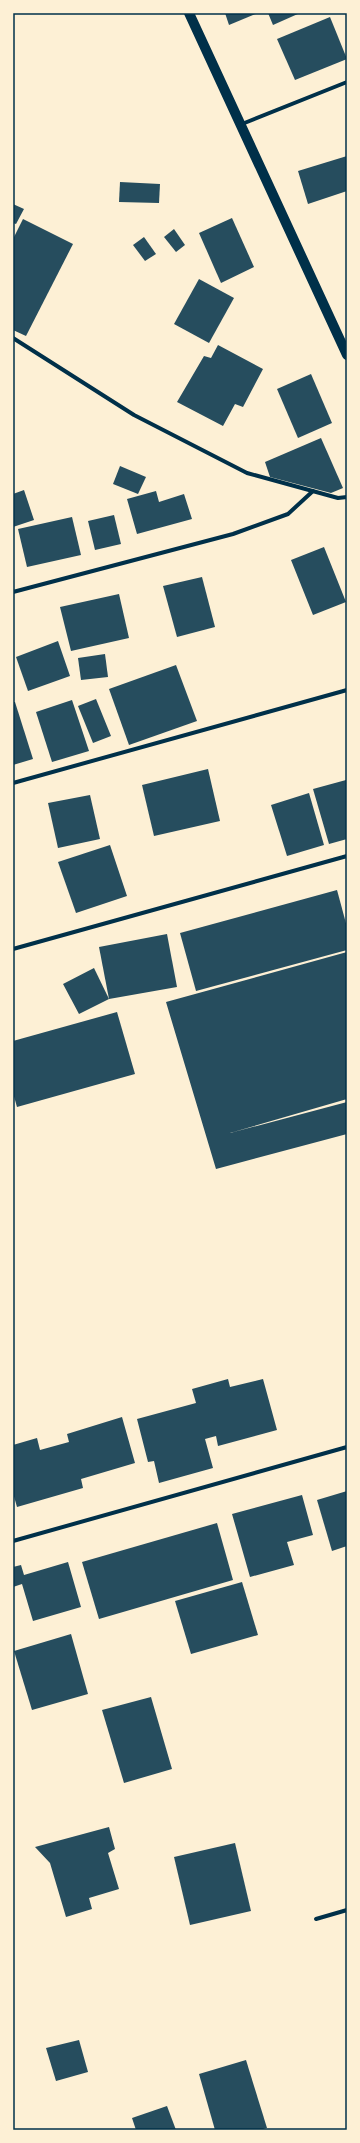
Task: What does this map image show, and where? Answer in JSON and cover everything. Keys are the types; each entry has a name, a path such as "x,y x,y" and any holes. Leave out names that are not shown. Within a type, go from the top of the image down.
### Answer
{"main road":[{"path":"189,13 347,355"}],"street":[{"path":"241,124 347,82"},
{"path":"13,338 134,415 240,470 338,498 347,497"},
{"path":"13,592 233,534 288,514 313,491"},
{"path":"13,782 347,690"},
{"path":"13,949 347,856"},
{"path":"13,1540 347,1447"},
{"path":"316,1919 347,1910"}],"building":[{"path":"225,13 258,13 229,25"},
{"path":"268,13 300,13 273,25"},
{"path":"330,17 347,59 295,80 277,39"},
{"path":"347,156 347,191 308,204 298,171"},
{"path":"120,182 160,184 159,203 119,202"},
{"path":"13,204 24,209 16,224 13,223"},
{"path":"232,218 254,267 221,283 199,233"},
{"path":"23,219 73,244 26,336 13,330 13,239"},
{"path":"174,229 185,245 176,252 164,237"},
{"path":"144,237 156,254 145,261 133,245"},
{"path":"199,279 234,298 209,343 174,324"},
{"path":"218,345 263,369 243,407 235,404 223,426 177,402 204,356 211,358"},
{"path":"311,374 332,423 298,438 277,389"},
{"path":"321,438 343,488 331,493 270,477 265,462"},
{"path":"120,466 146,477 138,494 113,484"},
{"path":"24,490 34,520 13,527 13,494"},
{"path":"156,491 159,502 184,494 192,519 137,534 127,499"},
{"path":"114,515 121,544 95,550 88,521"},
{"path":"72,517 81,555 27,567 18,529"},
{"path":"324,547 346,602 313,615 291,560"},
{"path":"202,577 215,627 177,637 163,586"},
{"path":"119,594 129,638 71,651 60,607"},
{"path":"58,641 70,676 28,691 16,657"},
{"path":"105,654 108,677 81,680 78,658"},
{"path":"176,665 197,721 129,745 109,689"},
{"path":"96,699 111,736 93,743 78,706"},
{"path":"72,700 89,751 52,762 36,712"},
{"path":"13,702 15,702 33,759 13,765"},
{"path":"208,769 220,821 154,836 142,785"},
{"path":"346,780 347,839 329,844 313,789"},
{"path":"309,793 324,845 287,856 271,805"},
{"path":"90,795 100,839 58,848 48,803"},
{"path":"110,845 127,896 76,913 58,862"},
{"path":"337,890 347,927 347,950 196,991 180,933"},
{"path":"167,934 177,987 109,999 99,947"},
{"path":"347,952 347,1099 230,1133 347,1102 347,1134 216,1169 166,1002"},
{"path":"94,968 109,999 79,1014 63,984"},
{"path":"117,1012 135,1074 17,1107 13,1093 13,1041"},
{"path":"228,1379 230,1387 263,1379 277,1430 218,1446 216,1436 205,1439 213,1468 159,1483 154,1461 148,1462 137,1419 196,1403 192,1389"},
{"path":"122,1417 135,1463 81,1479 83,1488 17,1507 13,1493 13,1445 37,1438 40,1450 69,1442 67,1434"},
{"path":"347,1491 347,1546 332,1551 317,1500"},
{"path":"302,1495 313,1535 287,1542 294,1565 250,1577 232,1514"},
{"path":"217,1523 233,1580 99,1619 82,1562"},
{"path":"68,1562 81,1607 33,1621 22,1584 13,1587 13,1567 21,1565 24,1575"},
{"path":"242,1582 258,1635 191,1654 175,1601"},
{"path":"71,1634 88,1694 32,1710 14,1651"},
{"path":"151,1697 172,1769 124,1783 102,1710"},
{"path":"109,1827 115,1849 108,1853 119,1889 89,1898 92,1909 66,1917 50,1863 35,1847"},
{"path":"235,1843 251,1911 190,1925 174,1857"},
{"path":"79,2040 88,2072 56,2081 46,2048"},
{"path":"246,2060 267,2128 259,2130 215,2130 199,2074"},
{"path":"167,2106 176,2130 136,2130 132,2118"}]}
